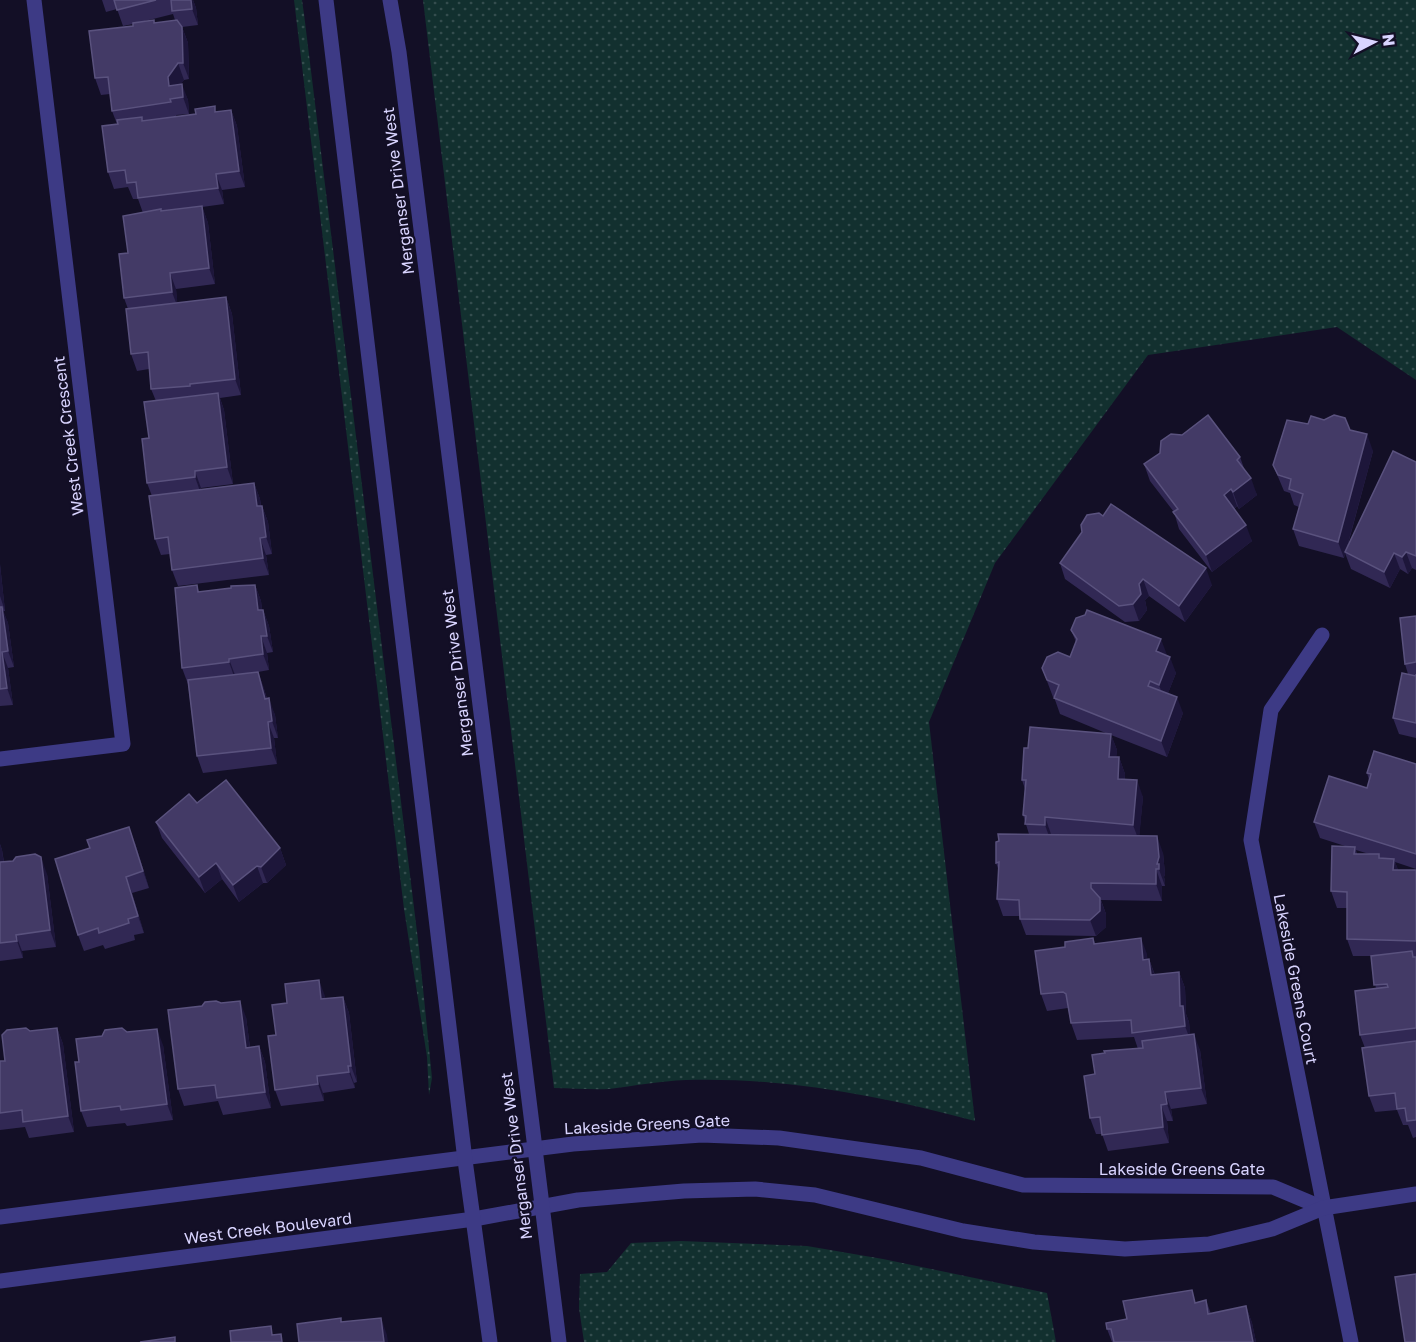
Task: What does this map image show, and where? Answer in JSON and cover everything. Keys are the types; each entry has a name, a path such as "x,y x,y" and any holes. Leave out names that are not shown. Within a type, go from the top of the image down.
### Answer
{"street":[{"name":"West Creek Crescent","path":"0,759 123,744 34,0"},
{"path":"326,0 465,1160 490,1342"},
{"name":"Merganser Drive West","path":"390,0 399,52 559,1342"},
{"name":"Lakeside Greens Court","path":"1322,635 1271,710 1251,840 1351,1342"},
{"name":"Lakeside Greens Gate","path":"465,1160 573,1144 702,1135 779,1138 921,1158 1023,1185 1273,1187 1323,1208"},
{"path":"0,1217 465,1160"},
{"path":"541,1208 578,1200 684,1191 755,1189 815,1195 963,1231 1034,1242 1125,1249 1209,1244 1272,1229 1323,1208 1416,1194"},
{"name":"West Creek Boulevard","path":"0,1281 474,1219 541,1208"}],"green space":[{"path":"294,0 302,0 304,14 419,948 432,1078 429,1095 427,1057 404,909"},
{"path":"423,0 1416,0 1416,380 1337,327 1148,355 995,563 929,722 975,1121 868,1096 759,1082 686,1080 609,1089 554,1088"},
{"path":"681,1241 807,1246 883,1259 1047,1293 1056,1342 584,1342 579,1308 580,1274 607,1272 631,1243"}],"building":[{"path":"114,0 156,0 117,10"},
{"path":"171,0 191,0 192,9 172,11"},
{"path":"154,20 154,23 177,20 182,27 183,63 178,63 168,77 169,86 182,84 183,97 170,99 171,102 112,111 108,77 95,78 89,31 133,26 133,23"},
{"path":"215,106 215,112 231,110 239,171 216,174 218,188 138,198 136,182 127,183 125,170 108,172 102,126 118,124 117,120 142,117 142,121 196,114 195,109"},
{"path":"202,206 209,268 170,273 172,292 124,298 119,254 128,253 123,216 161,209 161,211"},
{"path":"226,297 235,379 151,389 148,352 131,354 126,309"},
{"path":"218,393 227,467 195,471 195,477 147,483 142,439 149,438 144,402"},
{"path":"1208,415 1240,457 1237,460 1251,478 1233,492 1231,489 1224,495 1246,525 1206,555 1173,512 1178,509 1144,464 1160,453 1161,441 1171,434 1182,435"},
{"path":"1334,415 1345,418 1350,430 1367,434 1338,542 1293,529 1303,494 1289,489 1291,479 1278,475 1273,465 1287,420 1308,424 1311,416 1324,420"},
{"path":"1393,451 1416,462 1416,556 1406,552 1402,557 1394,553 1384,572 1345,552"},
{"path":"254,483 257,506 262,506 266,537 260,538 263,558 172,570 168,537 155,539 149,496"},
{"path":"1111,504 1206,568 1179,606 1143,579 1139,584 1141,594 1133,604 1119,606 1060,563 1082,532 1081,525 1087,515 1099,513 1103,516"},
{"path":"197,585 198,592 231,588 231,586 255,585 258,610 263,610 267,636 261,636 263,654 229,659 229,662 182,668 175,588"},
{"path":"0,607 2,607 8,651 2,652 7,688 0,689"},
{"path":"1087,610 1161,639 1156,651 1170,657 1159,685 1150,681 1148,686 1177,697 1161,741 1054,698 1059,685 1047,680 1042,668 1047,657 1058,652 1070,657 1077,639 1071,630 1076,618 1085,615"},
{"path":"1416,616 1416,662 1405,664 1400,618"},
{"path":"258,672 265,699 269,698 272,721 268,722 271,748 197,756 188,680"},
{"path":"1402,673 1416,676 1416,723 1393,718"},
{"path":"1030,727 1111,734 1109,757 1119,757 1118,779 1137,780 1133,825 1045,817 1045,825 1025,824 1026,816 1023,815 1026,780 1022,780 1024,748 1028,748"},
{"path":"1374,751 1416,764 1416,854 1314,822 1329,776 1367,788 1371,774 1367,773"},
{"path":"226,780 280,848 261,867 257,866 233,885 216,863 199,877 156,822 189,794 197,803"},
{"path":"129,827 143,871 126,877 138,916 128,919 129,923 99,933 98,928 78,935 55,859 90,848 87,840"},
{"path":"998,834 1157,836 1159,869 1156,869 1156,884 1091,883 1091,888 1100,898 1100,911 1090,920 1020,919 1019,900 997,899 999,862 996,863 996,842 999,841"},
{"path":"1332,846 1355,847 1354,854 1379,854 1379,858 1394,859 1393,870 1416,870 1416,941 1347,939 1347,892 1331,891"},
{"path":"35,854 41,857 50,930 16,935 17,941 0,943 0,862 13,861 16,857"},
{"path":"1093,938 1094,944 1141,938 1143,960 1149,959 1151,975 1179,972 1180,1006 1183,1006 1185,1026 1132,1033 1131,1020 1071,1023 1066,994 1063,992 1041,994 1035,951 1065,947 1065,942"},
{"path":"1412,951 1413,957 1416,957 1416,1028 1360,1035 1355,991 1388,987 1387,984 1374,985 1371,956"},
{"path":"319,980 321,999 343,997 351,1066 348,1066 349,1072 317,1076 318,1084 275,1090 268,1036 276,1035 272,1005 287,1003 285,984"},
{"path":"240,1001 246,1048 259,1046 265,1092 217,1098 215,1085 178,1089 168,1010 202,1006 205,1002 221,1003"},
{"path":"26,1028 30,1031 57,1028 68,1116 23,1122 22,1110 0,1113 0,1061 5,1061 2,1035 7,1030"},
{"path":"122,1028 127,1032 157,1029 167,1104 121,1110 120,1106 81,1111 75,1062 79,1062 76,1039 102,1036 105,1030"},
{"path":"1194,1034 1201,1088 1165,1092 1167,1104 1161,1105 1163,1127 1102,1135 1100,1117 1090,1118 1084,1076 1095,1074 1092,1055 1105,1053 1104,1051 1143,1048 1142,1041"},
{"path":"1416,1041 1416,1120 1407,1121 1405,1108 1397,1109 1395,1093 1369,1096 1362,1048"},
{"path":"1416,1274 1416,1342 1405,1342 1395,1277"},
{"path":"1192,1290 1195,1303 1206,1300 1208,1314 1246,1306 1253,1342 1114,1342 1111,1329 1107,1329 1106,1323 1127,1319 1123,1301"},
{"path":"341,1318 341,1322 381,1318 384,1342 299,1342 297,1324"},
{"path":"271,1326 272,1335 281,1334 282,1342 231,1342 230,1331"},
{"path":"175,1337 175,1342 140,1342"}]}
